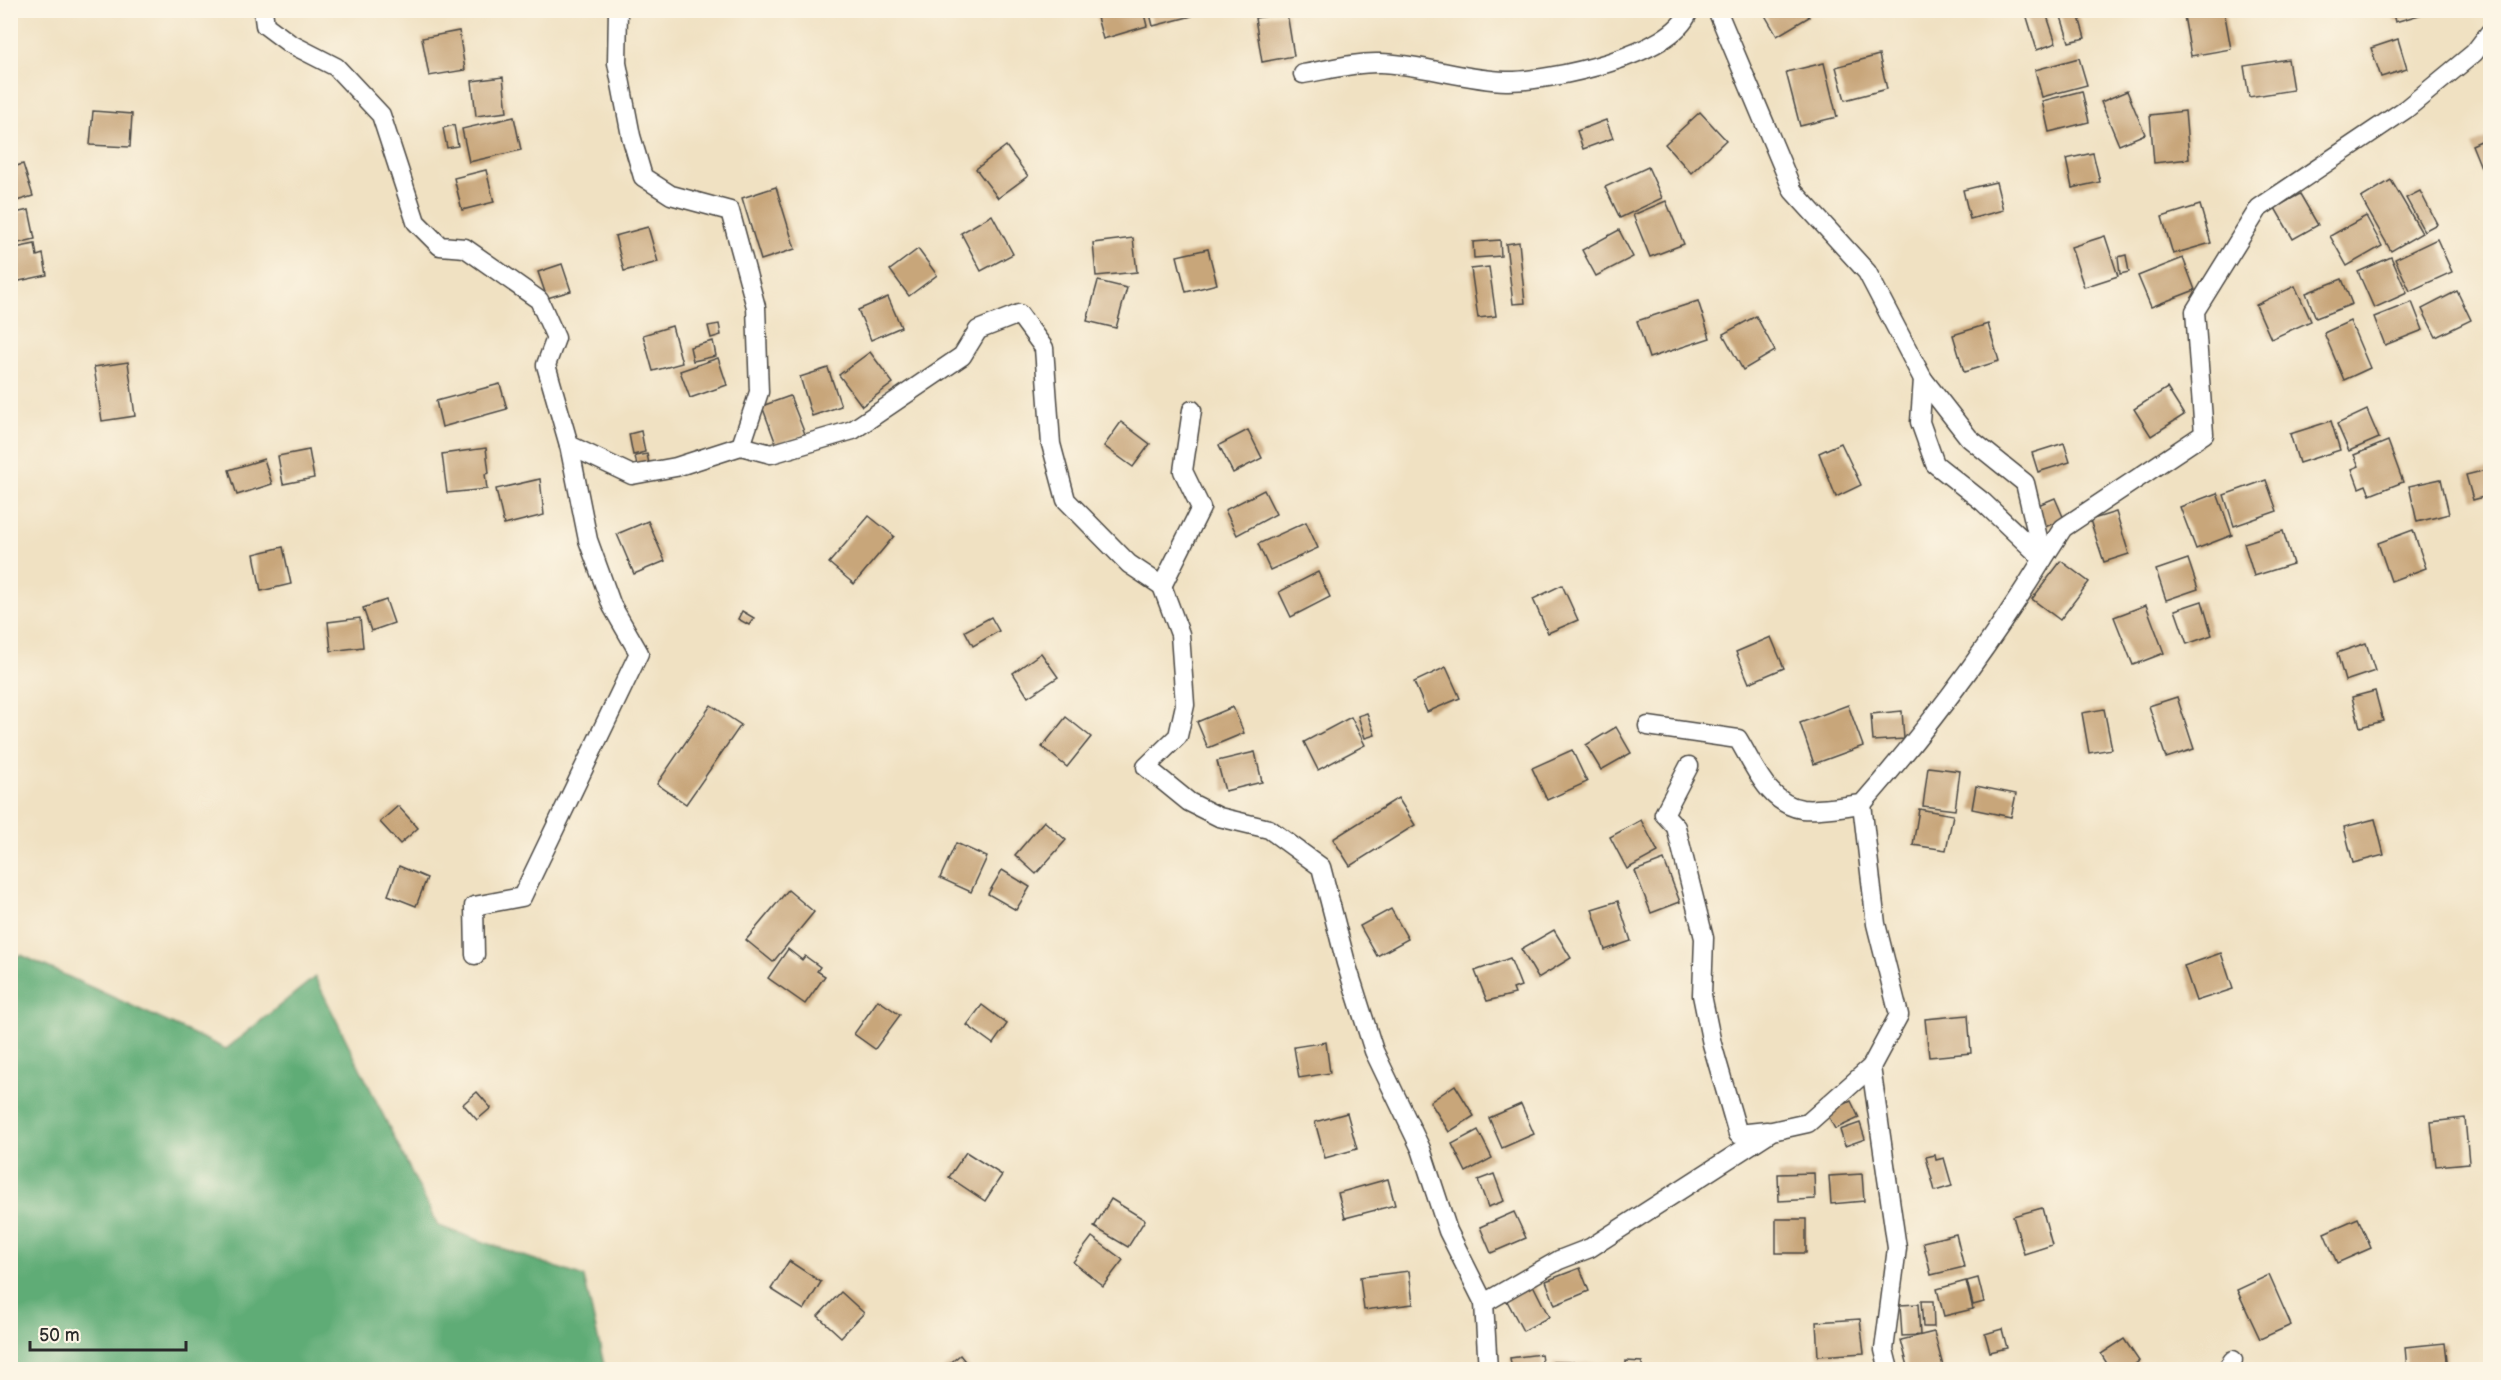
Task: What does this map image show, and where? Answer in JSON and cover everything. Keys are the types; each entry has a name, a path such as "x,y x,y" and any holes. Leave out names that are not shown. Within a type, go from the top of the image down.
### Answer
{"street":[{"path":"263,10 265,25 289,43 336,67 381,115 416,222 440,246 465,248 539,300 556,338 546,365 569,445 588,540 612,606 639,652 522,897 474,906 475,955"},
{"path":"618,10 617,63 631,136 643,177 671,195 730,211 756,307 759,371 759,392 741,446"},
{"path":"1303,74 1378,63 1505,81 1553,78 1639,54 1686,22 1689,10"},
{"path":"1717,10 1793,191 1867,272 1923,379 1969,438 2025,483 2043,559"},
{"path":"1648,726 1738,739 1778,801 1802,809 1862,804 1923,734 1979,659 2000,630 2063,528 2204,434 2195,311 2259,208 2406,109 2474,53 2490,32"},
{"path":"569,445 632,475 676,468 741,446 771,454 852,430 962,356 978,330 1019,314 1044,348 1052,444 1066,500 1129,564 1162,586 1180,634 1185,705 1178,736 1146,767 1190,802 1219,817 1269,829 1321,867 1346,963 1374,1051 1421,1149 1448,1231 1484,1303 1488,1370"},
{"path":"1923,379 1920,422 1935,464 1983,502 2043,559"},
{"path":"1162,586 1201,508 1183,471 1192,410"},
{"path":"1689,766 1664,814 1676,828 1704,938 1702,994 1712,1044 1738,1134 1772,1131 1808,1123 1871,1067 1899,1015 1876,924 1862,804"},
{"path":"1871,1067 1897,1248 1884,1350 1888,1370"},
{"path":"1484,1303 1559,1260 1590,1248 1772,1131"}],"green space":[{"path":"21,955 226,1049 315,977 438,1226 584,1277 605,1369 11,1369 10,959"}],"building":[{"path":"1095,10 1143,10 1147,26 1103,39"},
{"path":"1149,10 1190,10 1192,16 1153,26"},
{"path":"1762,10 1805,10 1809,17 1777,36"},
{"path":"2036,10 2045,10 2056,43 2037,50 2026,14"},
{"path":"2059,10 2077,10 2085,38 2069,42"},
{"path":"2183,10 2224,10 2231,49 2191,56"},
{"path":"2392,10 2433,10 2433,11 2395,22"},
{"path":"1287,13 1294,56 1262,62 1255,18"},
{"path":"459,31 465,70 429,76 422,38"},
{"path":"2398,39 2407,69 2381,77 2371,48"},
{"path":"1879,55 1887,89 1845,100 1836,67"},
{"path":"2079,58 2087,85 2042,97 2035,70"},
{"path":"2288,59 2293,90 2249,97 2244,66"},
{"path":"1824,63 1837,117 1800,126 1786,72"},
{"path":"503,77 507,112 476,116 472,81"},
{"path":"2082,91 2089,122 2049,132 2042,101"},
{"path":"2127,91 2145,134 2119,145 2101,102"},
{"path":"93,111 132,114 130,147 90,145"},
{"path":"2185,111 2189,159 2154,163 2150,115"},
{"path":"1700,112 1726,140 1691,173 1665,144"},
{"path":"514,117 521,150 469,162 462,129"},
{"path":"1606,120 1613,138 1583,149 1577,131"},
{"path":"454,125 458,146 447,148 443,128"},
{"path":"2490,137 2490,174 2485,177 2472,145"},
{"path":"1006,146 1028,176 998,198 976,169"},
{"path":"2093,153 2100,182 2072,188 2066,159"},
{"path":"23,164 33,196 10,203 10,168"},
{"path":"1648,167 1662,198 1620,218 1605,187"},
{"path":"486,170 494,202 462,210 454,178"},
{"path":"2391,180 2422,233 2391,251 2361,198"},
{"path":"1996,182 2003,210 1970,219 1963,190"},
{"path":"776,187 795,249 761,260 742,198"},
{"path":"2420,191 2437,224 2424,231 2406,198"},
{"path":"2300,194 2318,225 2293,239 2275,208"},
{"path":"1666,201 1684,244 1650,257 1633,215"},
{"path":"2200,205 2211,243 2173,254 2162,217"},
{"path":"29,210 35,239 10,245 10,214"},
{"path":"992,215 1013,254 981,271 961,233"},
{"path":"2366,216 2382,246 2347,266 2330,236"},
{"path":"648,227 658,262 624,271 615,236"},
{"path":"1619,230 1633,257 1596,276 1582,250"},
{"path":"2105,236 2118,276 2084,287 2071,247"},
{"path":"1133,238 1137,272 1096,276 1093,243"},
{"path":"2437,239 2452,272 2410,291 2395,259"},
{"path":"1500,240 1501,256 1474,258 1473,242"},
{"path":"1519,242 1525,303 1513,304 1506,244"},
{"path":"35,244 37,256 43,254 47,275 10,283 10,249"},
{"path":"918,249 937,275 909,296 890,270"},
{"path":"1208,249 1217,284 1186,292 1177,256"},
{"path":"2126,255 2129,272 2120,274 2118,257"},
{"path":"2391,257 2407,293 2374,308 2358,272"},
{"path":"2183,258 2195,290 2151,307 2138,276"},
{"path":"562,264 571,291 547,298 538,272"},
{"path":"1489,267 1496,316 1478,318 1471,269"},
{"path":"2342,279 2352,304 2316,318 2306,293"},
{"path":"1098,281 1127,288 1116,328 1087,321"},
{"path":"2295,286 2311,321 2271,339 2256,305"},
{"path":"2457,291 2471,320 2436,337 2422,309"},
{"path":"888,297 901,327 871,340 858,310"},
{"path":"1698,301 1710,338 1649,358 1637,321"},
{"path":"2412,302 2423,330 2385,345 2374,317"},
{"path":"1756,316 1775,351 1743,370 1723,334"},
{"path":"2350,321 2370,368 2344,380 2324,333"},
{"path":"719,324 721,335 711,338 708,326"},
{"path":"1988,324 1999,361 1964,372 1953,335"},
{"path":"672,326 682,363 653,371 643,335"},
{"path":"713,341 716,356 693,361 690,347"},
{"path":"870,352 893,383 862,406 839,375"},
{"path":"718,358 727,385 690,398 680,371"},
{"path":"128,362 135,416 102,421 94,367"},
{"path":"828,368 841,406 812,416 800,377"},
{"path":"500,384 507,409 442,427 436,401"},
{"path":"2167,388 2184,415 2151,436 2134,409"},
{"path":"790,396 805,434 776,444 762,406"},
{"path":"2367,410 2379,438 2349,451 2337,424"},
{"path":"2331,421 2340,450 2299,463 2290,434"},
{"path":"1121,422 1150,444 1133,467 1104,446"},
{"path":"1248,430 1262,458 1233,473 1219,445"},
{"path":"641,431 645,452 633,455 629,434"},
{"path":"2388,441 2403,482 2370,495 2366,485 2359,488 2352,469 2359,466 2354,455"},
{"path":"1841,443 1861,485 1836,497 1819,453"},
{"path":"2064,443 2070,462 2038,472 2032,453"},
{"path":"486,448 489,473 485,474 487,489 447,493 442,454"},
{"path":"309,450 314,478 283,484 278,456"},
{"path":"647,454 649,464 637,466 635,456"},
{"path":"264,459 272,484 237,495 229,470"},
{"path":"2490,469 2490,495 2473,500 2466,475"},
{"path":"540,479 544,515 504,525 496,489"},
{"path":"2441,479 2449,514 2417,522 2409,486"},
{"path":"2266,480 2277,511 2234,526 2224,495"},
{"path":"1264,490 1276,514 1237,535 1225,510"},
{"path":"2217,493 2232,535 2196,549 2180,507"},
{"path":"2055,498 2064,519 2045,527 2036,506"},
{"path":"2116,512 2129,554 2104,562 2090,520"},
{"path":"869,516 894,536 854,584 829,563"},
{"path":"648,521 665,561 634,574 617,534"},
{"path":"1306,522 1318,548 1270,570 1258,544"},
{"path":"2413,530 2426,568 2391,581 2378,543"},
{"path":"2283,531 2293,564 2254,576 2244,543"},
{"path":"283,547 291,584 261,591 254,554"},
{"path":"2188,559 2198,589 2166,600 2156,570"},
{"path":"2061,561 2089,582 2060,620 2032,599"},
{"path":"1318,572 1330,597 1291,617 1279,592"},
{"path":"1562,585 1578,620 1548,633 1533,599"},
{"path":"386,600 394,623 371,631 363,608"},
{"path":"2202,601 2212,635 2187,644 2175,610"},
{"path":"2146,605 2164,653 2133,665 2114,617"},
{"path":"742,611 754,618 749,625 738,619"},
{"path":"991,617 999,631 973,646 965,631"},
{"path":"360,618 363,647 331,651 328,622"},
{"path":"1771,637 1784,668 1749,683 1736,652"},
{"path":"2366,643 2375,671 2345,681 2337,653"},
{"path":"1041,653 1058,677 1028,697 1013,673"},
{"path":"1446,667 1460,698 1427,712 1414,682"},
{"path":"2375,691 2383,721 2360,727 2352,697"},
{"path":"2177,697 2194,749 2166,758 2149,706"},
{"path":"711,705 741,725 686,804 657,784"},
{"path":"1848,705 1863,746 1814,764 1800,723"},
{"path":"1233,707 1244,733 1208,748 1197,722"},
{"path":"2104,709 2112,749 2089,753 2082,713"},
{"path":"1902,711 1904,739 1873,741 1871,714"},
{"path":"1367,713 1375,735 1365,738 1358,716"},
{"path":"1066,717 1091,737 1067,767 1042,747"},
{"path":"1351,717 1365,745 1318,770 1304,742"},
{"path":"1616,727 1631,753 1601,770 1586,745"},
{"path":"1572,750 1587,782 1547,800 1532,768"},
{"path":"1255,752 1262,782 1225,791 1217,761"},
{"path":"1928,767 1960,771 1955,810 1923,806"},
{"path":"1976,786 2016,794 2011,817 1972,809"},
{"path":"1398,798 1415,825 1350,866 1333,839"},
{"path":"398,806 418,828 400,844 380,822"},
{"path":"1919,809 1953,815 1946,850 1913,845"},
{"path":"2375,819 2384,855 2353,863 2344,827"},
{"path":"1641,820 1658,852 1627,869 1610,837"},
{"path":"1044,821 1066,840 1036,874 1015,855"},
{"path":"956,843 987,857 971,892 940,878"},
{"path":"1664,860 1680,902 1651,913 1635,871"},
{"path":"399,866 427,878 416,906 388,895"},
{"path":"1002,870 1030,887 1016,910 988,894"},
{"path":"788,890 814,912 773,962 746,940"},
{"path":"1618,901 1631,941 1605,950 1592,909"},
{"path":"1391,909 1408,939 1377,956 1360,926"},
{"path":"1554,930 1571,958 1538,978 1521,949"},
{"path":"788,949 802,960 805,956 820,967 817,971 825,976 805,1004 768,978"},
{"path":"2221,953 2233,989 2196,1001 2184,966"},
{"path":"1510,958 1521,986 1513,989 1515,994 1487,1001 1475,971"},
{"path":"878,1000 900,1015 875,1049 854,1034"},
{"path":"982,1005 1007,1024 993,1044 967,1025"},
{"path":"1968,1015 1971,1053 1929,1057 1925,1019"},
{"path":"1326,1042 1330,1073 1299,1078 1294,1047"},
{"path":"1455,1085 1474,1116 1449,1132 1430,1102"},
{"path":"477,1092 491,1108 477,1120 463,1104"},
{"path":"1851,1101 1859,1118 1835,1129 1827,1113"},
{"path":"1521,1104 1534,1134 1502,1148 1489,1118"},
{"path":"1347,1113 1357,1149 1325,1158 1315,1122"},
{"path":"2465,1118 2469,1163 2436,1166 2431,1122"},
{"path":"1860,1123 1865,1139 1845,1146 1840,1130"},
{"path":"1478,1130 1492,1158 1466,1172 1452,1144"},
{"path":"966,1152 1002,1175 985,1201 949,1177"},
{"path":"1935,1155 1936,1160 1944,1158 1952,1186 1935,1191 1926,1157"},
{"path":"1814,1173 1815,1199 1779,1201 1778,1174"},
{"path":"1494,1174 1504,1201 1488,1207 1478,1180"},
{"path":"1862,1174 1864,1201 1831,1204 1829,1176"},
{"path":"1388,1179 1395,1205 1345,1218 1338,1193"},
{"path":"1111,1199 1145,1220 1128,1247 1094,1227"},
{"path":"2042,1208 2052,1245 2024,1254 2013,1216"},
{"path":"1514,1212 1526,1238 1491,1253 1480,1227"},
{"path":"2358,1218 2371,1248 2337,1263 2324,1233"},
{"path":"1776,1219 1806,1219 1806,1253 1776,1253"},
{"path":"1956,1234 1964,1267 1931,1275 1923,1242"},
{"path":"1092,1237 1123,1260 1103,1286 1073,1262"},
{"path":"789,1261 821,1282 804,1310 771,1289"},
{"path":"1580,1268 1589,1291 1555,1305 1546,1281"},
{"path":"1409,1271 1413,1304 1364,1310 1360,1277"},
{"path":"2269,1275 2291,1325 2260,1339 2237,1290"},
{"path":"1978,1278 1984,1302 1973,1305 1967,1281"},
{"path":"1966,1281 1973,1309 1944,1316 1937,1289"},
{"path":"1533,1285 1549,1317 1523,1331 1506,1299"},
{"path":"841,1292 864,1313 841,1337 818,1316"},
{"path":"1921,1301 1933,1301 1934,1327 1923,1327"},
{"path":"1918,1304 1920,1335 1902,1336 1900,1305"},
{"path":"1860,1319 1864,1353 1818,1356 1816,1322"},
{"path":"2002,1329 2007,1348 1990,1352 1985,1334"},
{"path":"1934,1332 1944,1370 1909,1370 1901,1340"},
{"path":"2124,1339 2139,1361 2127,1370 2111,1370 2101,1354"},
{"path":"2445,1343 2448,1370 2407,1370 2405,1347"},
{"path":"1541,1354 1543,1370 1512,1370 1510,1358"},
{"path":"960,1355 972,1370 942,1370"},
{"path":"1626,1361 1642,1362 1642,1370 1626,1370"},
{"path":"1553,1362 1610,1363 1610,1370 1553,1370"}]}
